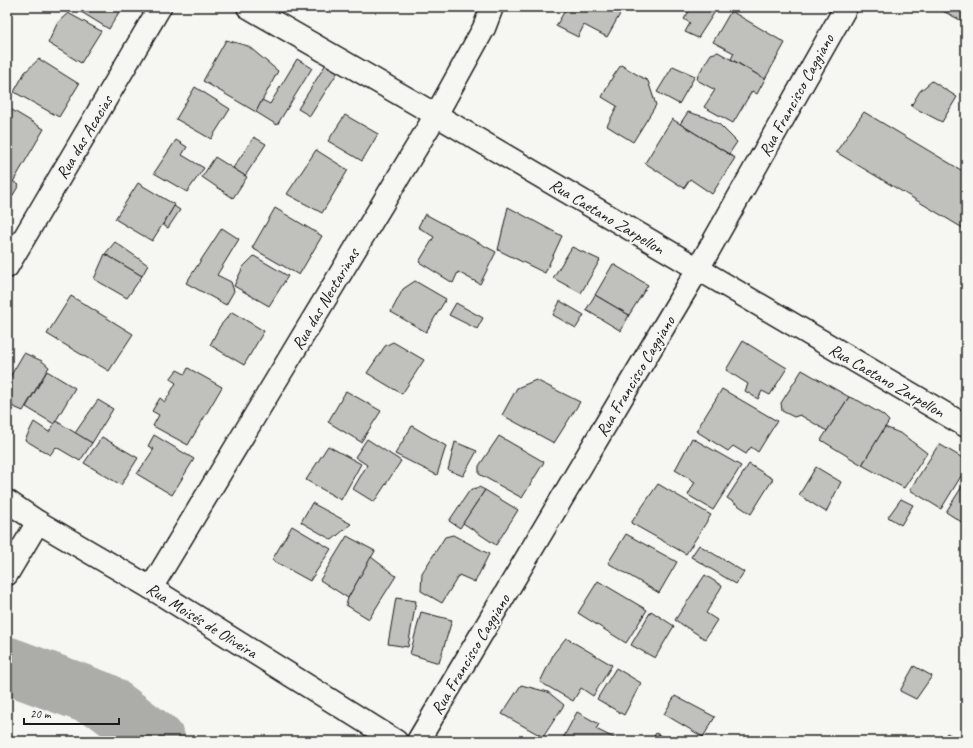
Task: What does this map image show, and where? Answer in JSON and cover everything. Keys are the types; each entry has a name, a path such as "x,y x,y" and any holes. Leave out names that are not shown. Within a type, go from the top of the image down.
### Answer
{"street":[{"name":"Rua das Acacias","path":"7,267 160,7"},
{"name":"Rua Caetano Zarpellon","path":"248,7 436,115 966,426"},
{"name":"Rua das Nectarinas","path":"151,588 436,115 484,28 492,7"},
{"name":"Rua Francisco Caggiano","path":"418,741 698,269 846,7"},
{"name":"Rua Moisés de Oliveira","path":"7,501 38,522 151,588 396,741"},
{"path":"7,574 38,522"}],"building":[{"path":"73,7 122,7 109,29"},
{"path":"567,7 624,7 607,37 584,25 578,37 556,26"},
{"path":"692,7 718,7 698,38 685,32 690,23 684,19"},
{"path":"935,7 966,7 966,23"},
{"path":"731,11 785,43 765,79 731,59 734,53 713,42"},
{"path":"68,13 101,31 81,63 48,43 58,22"},
{"path":"226,40 248,46 278,71 256,112 203,81"},
{"path":"718,52 765,79 757,94 752,91 733,123 704,107 715,90 697,80 698,75 711,54"},
{"path":"39,59 79,84 59,117 14,92 25,72"},
{"path":"297,59 312,68 277,125 256,112 262,100 270,104"},
{"path":"329,59 341,67 310,116 298,109"},
{"path":"621,65 648,81 656,105 633,142 607,126 617,106 602,97"},
{"path":"673,66 695,76 679,104 657,92"},
{"path":"932,81 957,97 942,122 911,106 920,91"},
{"path":"195,87 230,109 211,139 176,119"},
{"path":"7,107 44,129 13,182 7,178"},
{"path":"688,112 708,118 720,125 737,142 729,154 680,124"},
{"path":"864,112 966,173 966,230 836,152"},
{"path":"345,115 378,134 362,161 328,141"},
{"path":"672,119 735,158 712,194 690,179 684,188 645,163"},
{"path":"254,137 266,144 245,176 233,168"},
{"path":"176,140 187,147 182,155 204,168 187,192 154,173"},
{"path":"316,150 348,170 322,213 287,194"},
{"path":"215,157 247,177 233,198 202,177"},
{"path":"7,178 19,185 7,205"},
{"path":"138,183 175,205 152,241 115,219"},
{"path":"174,206 180,210 168,228 163,225"},
{"path":"508,207 562,236 545,273 498,250"},
{"path":"275,208 322,236 299,275 252,248"},
{"path":"425,214 496,252 480,284 458,272 453,283 419,262 434,237 418,227"},
{"path":"222,228 239,239 217,275 231,282 234,291 226,305 186,283"},
{"path":"115,242 148,265 142,276 105,254"},
{"path":"572,247 600,260 581,293 553,278"},
{"path":"105,254 142,276 127,298 94,279"},
{"path":"254,256 288,276 269,306 234,286 243,267"},
{"path":"613,264 648,285 629,315 595,295"},
{"path":"415,281 446,299 426,332 391,312 403,289"},
{"path":"595,295 629,315 621,331 586,310"},
{"path":"71,296 133,334 109,371 47,334"},
{"path":"560,301 584,315 576,328 553,315"},
{"path":"456,303 483,318 477,329 449,315"},
{"path":"232,312 264,331 244,365 210,345 220,326"},
{"path":"743,341 787,368 770,395 762,391 758,399 745,391 748,384 726,370"},
{"path":"393,342 424,360 402,394 367,373 385,346"},
{"path":"24,353 42,361 49,367 23,411 7,404 7,382"},
{"path":"188,368 222,387 188,445 153,426 159,415 152,411 160,398 165,402 176,383 170,379 177,370 185,374"},
{"path":"802,370 849,397 827,431 800,415 794,417 782,411 781,403"},
{"path":"47,371 75,388 54,424 26,407"},
{"path":"536,380 580,402 554,443 502,415 517,388"},
{"path":"722,389 777,421 758,452 751,447 746,454 733,446 728,451 696,431"},
{"path":"346,391 381,411 361,442 328,422"},
{"path":"849,397 883,415 889,421 862,465 821,440"},
{"path":"98,400 113,409 92,443 75,433"},
{"path":"56,421 92,443 80,461 56,447 50,455 25,440 34,422 49,432"},
{"path":"412,426 446,446 437,475 395,454"},
{"path":"885,427 902,434 927,453 904,488 862,465"},
{"path":"154,435 194,459 172,495 137,474 154,449 148,446"},
{"path":"499,436 544,462 522,498 479,474 479,466"},
{"path":"102,437 138,458 121,485 84,463"},
{"path":"692,438 741,466 713,510 688,495 695,482 675,470"},
{"path":"367,439 401,461 374,502 353,489 367,465 355,457"},
{"path":"455,442 477,451 463,476 448,470"},
{"path":"939,444 966,460 966,468 941,509 910,490"},
{"path":"328,446 361,464 341,500 306,480"},
{"path":"749,464 773,479 751,514 727,498"},
{"path":"816,467 841,482 826,512 799,495"},
{"path":"658,484 711,515 686,554 631,523"},
{"path":"963,485 966,487 966,525 946,512"},
{"path":"479,487 485,490 460,528 449,521 470,490"},
{"path":"485,490 518,510 496,545 463,523"},
{"path":"901,499 913,505 901,525 888,517"},
{"path":"312,503 351,524 332,540 301,522"},
{"path":"292,526 331,549 310,581 272,560"},
{"path":"626,534 677,562 659,593 608,563"},
{"path":"453,535 489,554 475,582 459,575 442,603 421,591 422,573 445,537"},
{"path":"347,536 375,551 348,598 320,580"},
{"path":"699,545 744,572 736,584 691,557"},
{"path":"371,557 396,576 369,619 346,605 348,598"},
{"path":"705,575 722,586 706,613 717,620 705,639 675,620"},
{"path":"598,581 647,610 626,643 578,613"},
{"path":"396,598 416,601 408,647 388,644"},
{"path":"651,611 674,626 655,658 631,645"},
{"path":"421,612 452,620 439,663 410,654"},
{"path":"566,638 612,665 593,696 581,688 573,701 540,682 554,653"},
{"path":"914,666 932,676 916,699 900,691"},
{"path":"616,668 641,683 624,715 597,699"},
{"path":"521,685 548,692 564,705 543,737 502,714"},
{"path":"675,696 715,717 703,737 664,714"},
{"path":"577,712 599,724 596,729 620,741 562,740"},
{"path":"656,733 670,741 651,741"},
{"path":"947,733 961,741 942,741"}],"waterway":[{"path":"7,665 104,701 157,741"}]}
